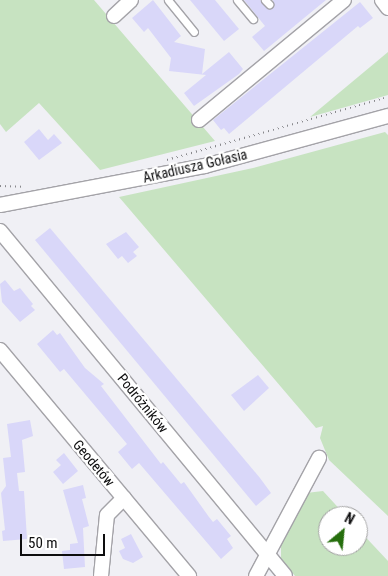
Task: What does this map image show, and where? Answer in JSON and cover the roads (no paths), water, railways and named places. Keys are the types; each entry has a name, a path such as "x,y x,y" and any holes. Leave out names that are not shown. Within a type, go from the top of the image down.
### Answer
{"street":[{"path":"114,16 131,0"},
{"path":"199,120 344,0"},
{"path":"382,0 388,8"},
{"name":"Arkadiusza Gołasia","path":"0,205 205,166 388,116"},
{"name":"Podróżników","path":"0,231 285,576"},
{"name":"Geodetów","path":"0,350 5,367 124,498 188,576"},
{"path":"256,576 319,458"},
{"path":"101,576 107,515 124,498"}],"lane":[{"path":"168,0 194,32"},
{"path":"237,0 253,19"}]}
